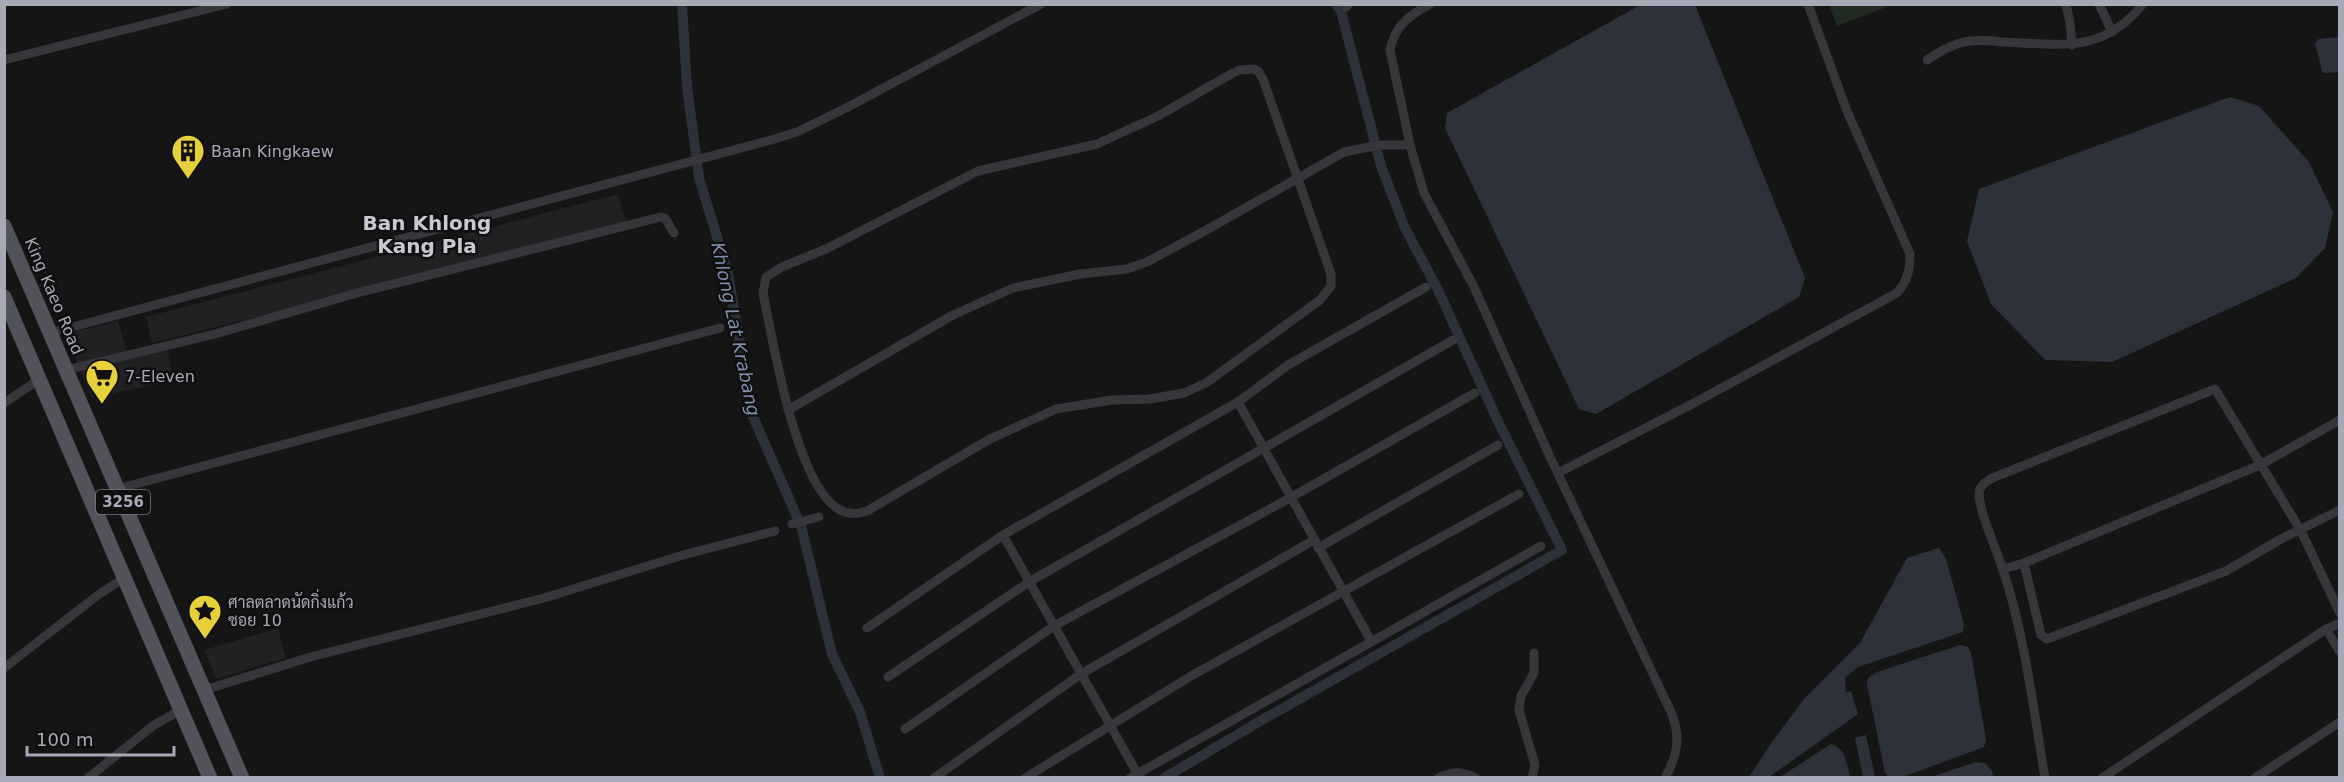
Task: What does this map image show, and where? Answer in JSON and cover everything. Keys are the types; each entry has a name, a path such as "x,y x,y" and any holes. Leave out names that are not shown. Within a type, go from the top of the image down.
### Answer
{"main road":[{"name":"King Kaeo Road","path":"4,226 242,777"},
{"name":"3256","path":"4,297 210,777"}],"street":[{"path":"4,60 227,4"},
{"path":"50,333 797,132 1041,4"},
{"path":"1430,4 1410,15 1400,25 1393,37 1390,50 1410,145 1424,193 1442,231 1474,287 1676,724 1677,750 1665,777"},
{"path":"1558,473 1898,293 1906,283 1910,270 1910,254 1847,111 1808,4"},
{"path":"2066,4 2073,45"},
{"path":"2099,4 2112,32"},
{"path":"1928,60 1946,49 1971,41 2059,46 2091,41 2112,32 2135,15 2143,4"},
{"path":"1253,69 1258,71 1263,79 1299,179 1331,274 1331,286 1320,300 1206,382 1184,393 1150,399 1077,404 1056,409 990,439 867,511 855,514 838,509 822,492 794,434 763,293 766,277 978,171 1097,144 1158,116 1240,70 1253,69"},
{"path":"788,410 953,315 1013,288 1080,274 1127,269 1147,262 1299,179 1336,156 1362,147 1410,145"},
{"path":"66,370 215,334 357,293 661,217 668,221 674,233"},
{"path":"867,628 1003,535 1238,402 1288,366 1426,287"},
{"path":"117,489 720,328"},
{"path":"888,677 1029,582 1453,340"},
{"path":"4,403 40,379"},
{"path":"2045,777 2018,622 1979,497 1983,484 1990,479 2215,389 2301,531 2340,613"},
{"path":"905,729 1054,626 1290,498 1475,393"},
{"path":"1238,402 1371,641"},
{"path":"2003,568 2024,563 2260,465 2340,420"},
{"path":"934,777 1081,674 1498,445"},
{"path":"1025,777 1191,675 1519,494"},
{"path":"2024,563 2041,635 2048,639 2226,571 2281,539 2340,510"},
{"path":"792,524 819,517"},
{"path":"204,690 314,656 544,598 683,555 775,531"},
{"path":"1003,535 1081,674 1134,775 1541,546"},
{"path":"4,668 98,595 124,578"},
{"path":"2102,777 2326,629 2340,623"},
{"path":"2326,629 2340,652"},
{"path":"1532,777 1535,765 1518,704 1534,673 1534,653"},
{"path":"88,777 154,725 181,710"},
{"path":"2255,777 2340,722"},
{"path":"1438,777 1452,772 1476,777"}],"shaded area":[{"path":"1829,4 1892,4 1892,5 1837,26"},
{"path":"1640,5 1695,5 1805,278 1799,297 1596,414 1579,409 1445,128 1447,113"},
{"path":"2339,37 2339,72 2322,72 2315,43 2319,39"},
{"path":"2230,97 2259,106 2309,162 2333,212 2325,248 2296,278 2112,362 2045,360 1991,304 1967,241 1979,189"},
{"path":"618,194 627,224 152,343 146,317"},
{"path":"118,321 127,352 166,343 173,380 92,398 65,334"},
{"path":"1939,548 1946,559 1964,624 1963,632 1858,667 1845,678 1846,692 1851,691 1858,714 1769,777 1749,777 1804,699 1860,643 1907,558"},
{"path":"278,628 286,658 216,679 204,650"},
{"path":"1960,645 1968,647 1971,653 1986,740 1984,747 1903,777 1889,777 1885,773 1867,684 1868,678 1877,672"},
{"path":"1866,735 1875,777 1863,777 1855,738"},
{"path":"1831,744 1843,753 1850,777 1780,777"},
{"path":"1976,762 1985,763 1992,771 1993,777 1931,777"}],"waterway":[{"name":"Khlong Lat Krabang","path":"682,4 687,86 699,178 728,273 751,412 801,526 832,654 860,712 880,778"},
{"path":"1164,778 1562,550 1496,417 1438,290 1405,228 1381,166 1341,11 1336,4"}],"place":[{"name":"Baan Kingkaew","path":"188,180"},
{"name":"7-Eleven","path":"102,405"},
{"name":"ศาลตลาดนัดกิ่งแก้ว ซอย 10","path":"205,640"}],"district":[{"name":"Ban Khlong Kang Pla","path":"427,234"}]}
